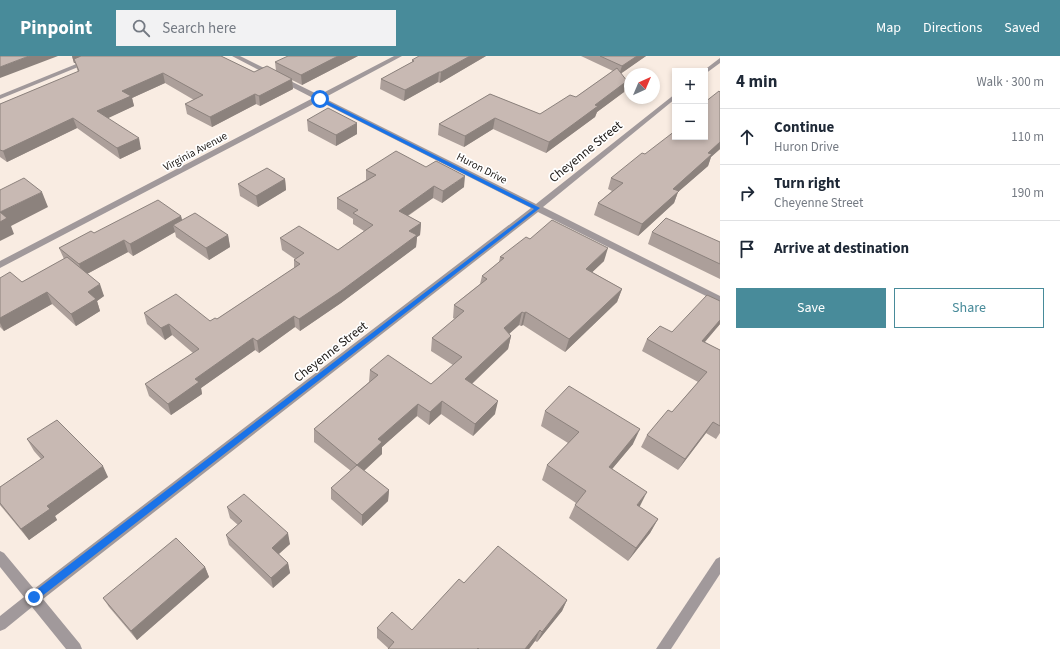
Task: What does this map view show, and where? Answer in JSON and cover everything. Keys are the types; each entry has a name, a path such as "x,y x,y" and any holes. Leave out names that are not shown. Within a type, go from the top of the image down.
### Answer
{"street":[{"path":"0,97 102,56"},
{"name":"Huron Drive","path":"235,56 720,300"},
{"name":"Virginia Avenue","path":"0,266 320,99 399,56"},
{"path":"708,70 720,60"},
{"name":"Cheyenne Street","path":"0,624 537,208 672,98"},
{"path":"0,557 75,649"},
{"path":"663,649 720,563"}],"building":[{"path":"0,56 29,56 0,67"},
{"path":"81,56 221,56 254,72 267,66 292,79 259,96 255,94 210,117 185,104 203,95 163,73 122,91 131,96 97,111 139,138 117,148 73,118 3,151 0,150 0,104 79,71 74,59"},
{"path":"288,56 338,56 301,75 275,62"},
{"path":"419,56 470,56 405,90 381,79 414,61 412,60"},
{"path":"600,56 637,56 622,66"},
{"path":"617,68 624,77 624,83 595,105 598,106 549,142 495,118 465,136 439,124 490,94 540,114 570,95 576,97"},
{"path":"719,91 720,92 720,142 708,153 712,154 673,189 679,191 642,224 598,203 623,183 611,178 642,153 645,154 672,133 672,140 708,140 708,100"},
{"path":"328,108 357,123 336,135 307,120"},
{"path":"396,151 426,167 436,161 465,176 443,191 434,186 399,211 421,223 409,231 417,235 341,291 299,319 294,316 257,341 253,338 195,379 199,382 168,404 145,384 199,349 169,324 161,328 144,313 176,294 210,321 215,318 217,319 300,264 294,260 304,253 280,238 299,226 338,250 373,225 353,213 358,210 337,198 376,175 366,170"},
{"path":"267,168 285,179 256,196 238,184"},
{"path":"24,178 42,192 0,212 0,190"},
{"path":"158,200 181,216 130,244 124,240 79,264 59,248 91,231 94,233"},
{"path":"0,212 7,218 0,222"},
{"path":"195,213 228,235 206,248 173,225"},
{"path":"666,218 720,242 720,264 652,232"},
{"path":"552,220 608,248 586,269 622,289 569,339 526,312 522,312 504,328 511,336 465,379 498,401 475,424 442,401 430,412 418,404 378,439 382,442 357,465 314,429 378,375 370,370 388,355 431,384 462,357 432,338 464,311 454,305 487,279 482,276 504,258 500,257 526,237 530,239"},
{"path":"67,257 100,284 88,292 96,299 71,314 47,292 0,318 0,278 10,272 22,282"},
{"path":"707,295 720,301 720,320 702,341 720,350 720,426 713,422 685,459 647,435 668,410 672,412 707,372 647,339 660,326 672,332"},
{"path":"569,386 640,429 609,467 647,492 637,505 658,519 636,548 575,505 586,491 547,465 579,432 545,411"},
{"path":"57,420 103,466 47,506 50,509 21,529 0,503 0,487 44,457 27,439"},
{"path":"357,465 389,490 362,515 331,488"},
{"path":"244,494 288,533 272,548 288,563 271,578 226,535 242,521 227,507"},
{"path":"176,538 205,567 131,631 103,598"},
{"path":"498,546 567,600 542,632 540,630 525,649 388,649 394,642 377,628 392,612 412,630 459,579 464,583"}],"route":[{"path":"34,597 537,208 320,99"}]}
